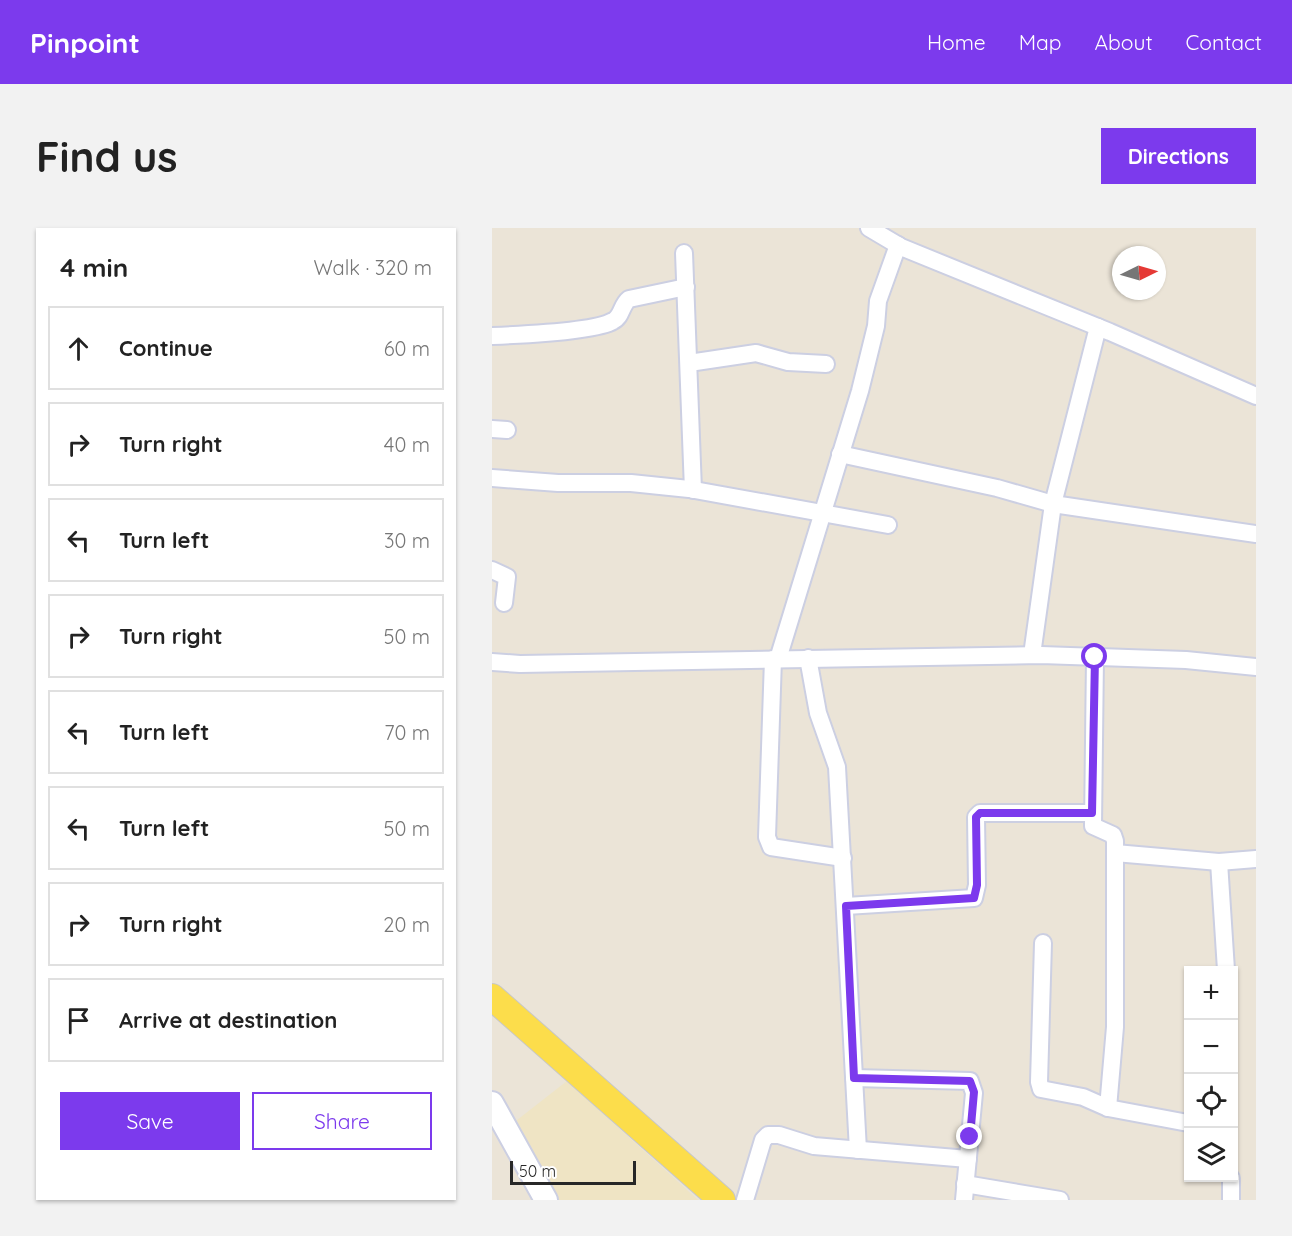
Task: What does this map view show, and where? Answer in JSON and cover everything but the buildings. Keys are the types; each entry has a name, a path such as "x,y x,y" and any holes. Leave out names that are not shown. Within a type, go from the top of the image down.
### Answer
{"main road":[{"path":"492,998 722,1200"},
{"path":"492,1103 546,1200"}],"street":[{"path":"869,228 898,245 1098,327 1256,396"},
{"path":"843,858 771,847 767,837 775,659 840,454 876,326 878,301 898,245"},
{"path":"684,253 693,490"},
{"path":"492,336 532,334 609,323 618,317 629,299 686,287"},
{"path":"1032,655 1053,504 1098,327"},
{"path":"689,363 756,353 788,363 826,364"},
{"path":"840,454 997,488 1053,504 1256,534"},
{"path":"492,478 558,483 631,483 693,490 888,525"},
{"path":"492,570 507,576 504,603"},
{"path":"492,662 520,664 1032,655 1186,660 1256,667"},
{"path":"1095,657 1093,826 1113,836 1115,852 1115,1027 1108,1108"},
{"path":"808,658 818,713 837,767 858,1150"},
{"path":"846,906 974,898 977,885 976,817 980,813 1092,813"},
{"path":"1115,852 1220,862 1256,860"},
{"path":"1220,862 1226,966"},
{"path":"1043,943 1039,1082 1041,1089 1083,1097 1108,1108 1184,1122"},
{"path":"854,1078 970,1081 974,1092 965,1192 1060,1200"},
{"path":"744,1200 763,1140 768,1135 779,1135 814,1146 968,1159"},
{"path":"1231,1182 1231,1200"}],"shaded area":[{"path":"567,1081 698,1200 555,1200 512,1124"}],"route":[{"path":"970,1137 974,1092 970,1081 854,1078 846,906 974,898 977,885 976,817 980,813 1092,813 1095,657"}]}
